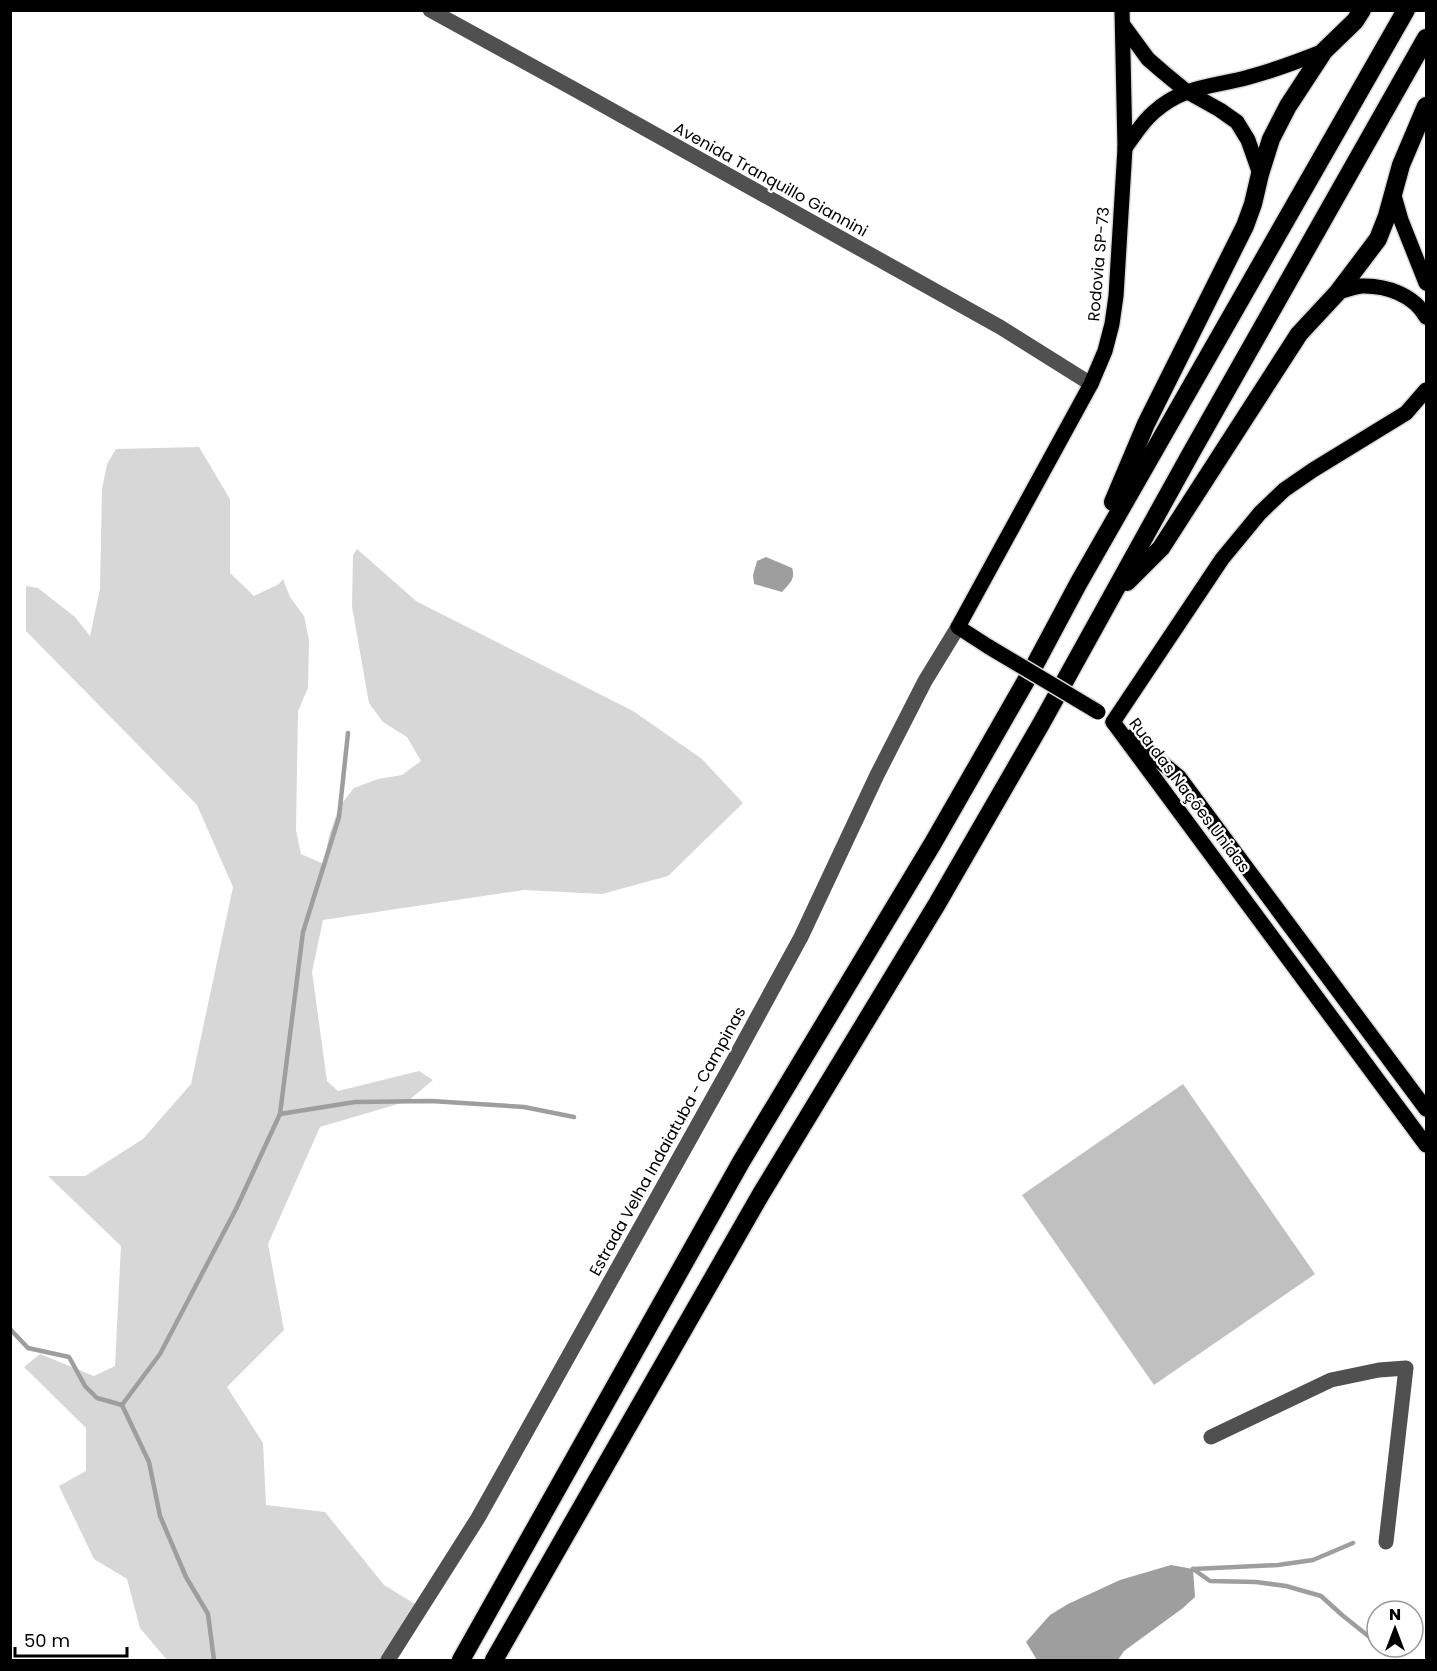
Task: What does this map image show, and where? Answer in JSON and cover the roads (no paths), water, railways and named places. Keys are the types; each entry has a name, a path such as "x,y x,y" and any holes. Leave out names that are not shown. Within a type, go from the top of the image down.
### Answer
{"highway":[{"path":"1078,584 1146,424 1245,226 1271,140 1288,106 1324,51 1355,21 1362,10"},
{"path":"461,1660 741,1162 933,843 1406,10"},
{"path":"494,1660 761,1194 937,904 1041,724 1191,453 1426,38"},
{"path":"1110,599 1161,548 1299,334 1338,292 1378,239 1401,165 1426,106"}],"main road":[{"name":"Rodovia SP-73","path":"958,627 1091,384 1105,351 1116,296 1125,148 1123,18"},
{"path":"1123,18 1148,59 1186,91 1237,122 1248,140 1260,174"},
{"path":"1125,148 1154,112 1186,91 1257,75 1291,65 1324,51"},
{"path":"1393,192 1401,220 1426,283"},
{"path":"1338,292 1361,286 1398,292 1413,300 1426,317"},
{"path":"958,627 1113,722 1222,559 1260,513 1284,490 1313,470 1406,413 1426,390"},
{"name":"Rua das Nações Unidas","path":"1113,722 1179,777 1426,1108"},
{"name":"Rua das Nações Unidas","path":"1113,722 1426,1145"}],"street":[{"name":"Avenida Tranquillo Giannini","path":"430,10 989,322 1091,384"},
{"name":"Estrada Velha Indaiatuba - Campinas","path":"388,1660 478,1518 729,1069 801,937 877,775 925,681 958,627"},
{"path":"1211,1437 1331,1380 1380,1370 1406,1368 1386,1542"}],"waterway":[{"path":"122,1405 160,1354 236,1209 280,1114 303,932 339,817 348,733"},
{"path":"280,1114 355,1102 431,1101 524,1107 574,1117"},
{"path":"10,1329 28,1348 69,1357 85,1386 97,1398 122,1405 149,1462 160,1516 186,1577 208,1614 214,1660"},
{"path":"1193,1569 1278,1565 1313,1560 1353,1543"},
{"path":"1193,1569 1210,1581 1256,1582 1286,1586 1321,1596 1365,1633"}]}
